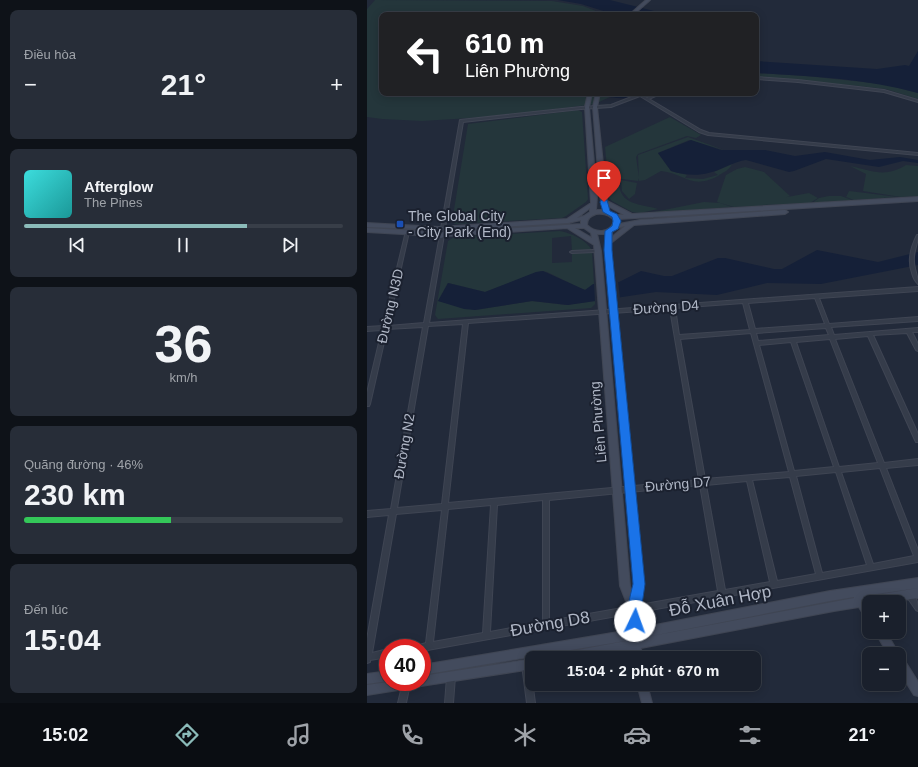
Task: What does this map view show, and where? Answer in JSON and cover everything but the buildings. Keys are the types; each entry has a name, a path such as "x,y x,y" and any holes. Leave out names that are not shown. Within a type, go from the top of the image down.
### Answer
{"street":[{"path":"634,12 647,0"},
{"path":"641,12 654,0"},
{"path":"759,78 884,91 918,101"},
{"path":"589,96 587,108 594,203 593,213"},
{"path":"597,96 595,107 606,212"},
{"path":"587,108 614,106 638,96"},
{"path":"642,96 700,131 708,134 918,154"},
{"path":"646,99 652,96"},
{"name":"Đường N2","path":"367,658 461,122 587,108"},
{"path":"589,125 597,125"},
{"path":"855,206 918,199"},
{"path":"604,202 634,220"},
{"path":"567,224 594,203"},
{"path":"567,224 585,218 593,213 606,212 615,217 634,220 855,206 918,204"},
{"path":"615,217 617,221 616,226"},
{"path":"585,218 585,226"},
{"path":"367,230 442,231 567,224 585,226 594,232 609,231 616,226 634,220"},
{"path":"608,243 634,220"},
{"path":"567,224 597,244"},
{"path":"367,225 407,230"},
{"name":"Đường N3D","path":"367,404 407,230"},
{"name":"Liên Phường","path":"609,231 608,243 639,584 634,609 636,651"},
{"name":"Liên Phường","path":"594,232 597,244 603,301 625,586 634,609"},
{"path":"918,236 911,252 911,267 918,282"},
{"path":"572,252 593,251"},
{"name":"Đường D4","path":"367,329 918,289"},
{"path":"817,296 827,326 918,559"},
{"path":"745,301 820,576"},
{"path":"672,307 722,593"},
{"path":"677,337 918,319"},
{"path":"430,639 467,322"},
{"path":"756,343 918,330"},
{"path":"909,331 918,349"},
{"path":"870,334 918,440"},
{"path":"793,340 871,567"},
{"name":"Đường D7","path":"367,514 918,462"},
{"path":"749,478 774,584"},
{"path":"546,497 546,625"},
{"path":"486,636 494,502"},
{"name":"Đường D8","path":"431,646 918,559"},
{"name":"Đỗ Xuân Hợp","path":"906,585 918,580"},
{"name":"Đỗ Xuân Hợp","path":"589,651 635,639 856,592 918,583"},
{"path":"856,592 862,605"},
{"path":"915,594 918,608"},
{"name":"Đỗ Xuân Hợp","path":"431,669 635,639 915,594"},
{"path":"367,658 379,656"},
{"path":"431,680 525,665"},
{"path":"906,673 918,691"},
{"path":"367,679 379,677"},
{"path":"449,703 451,677"},
{"path":"367,690 379,688"},
{"path":"402,703 404,691"},
{"path":"530,691 531,703"},
{"path":"644,691 647,703"}],"shaded area":[{"path":"375,0 552,1 583,6 598,12 379,12 379,96 612,96 595,104 502,116 422,121 367,117 367,9"},
{"path":"759,73 806,76 883,84 918,93 918,99 886,89 759,77"},
{"path":"578,110 582,112 588,199 586,202 562,218 455,224 452,222 468,124"},
{"path":"670,117 701,135 696,138 687,136 638,154 636,157 639,178 638,181 615,178 608,179 605,147"},
{"path":"688,137 724,150 689,140 658,153 671,171 687,175 685,178 703,179 718,175 714,172 732,164 731,166 728,170 718,176 701,182 689,180 661,171 645,180 639,181 638,155"},
{"path":"906,165 918,166 918,196 901,197 863,191 866,174 850,166 872,171 885,172 899,169"},
{"path":"745,167 764,172 790,196 759,206 734,207 717,202 726,175 737,169"},
{"path":"613,179 619,180 622,195 626,199 658,209 640,213 632,212 612,201 609,198 608,181"},
{"path":"621,180 637,183 635,194 629,199 622,191"},
{"path":"849,191 898,197 854,200 846,197"},
{"path":"809,193 818,198 810,203 762,205 782,198"},
{"path":"841,196 852,200 812,203 819,198"},
{"path":"704,202 720,203 732,207 649,213"},
{"path":"560,231 569,233 578,238 586,243 592,250 572,251 571,236 552,238 552,263 572,262 572,253 592,252 594,284 587,290 547,272 541,271 485,292 448,283 438,301 475,310 532,301 566,305 595,301 595,304 591,308 438,319 435,315 448,241 454,237"}],"water":[{"path":"558,0 610,0 658,12 606,12 581,4"},
{"path":"918,51 918,93 858,81 759,73 759,61 877,69 905,65 909,66"},
{"path":"602,96 636,96 634,99"},
{"path":"691,140 721,150 765,150 795,156 825,152 870,160 900,157 918,160 918,163 903,161 879,167 826,159 789,172 746,160 705,174 692,175 671,171 658,153"},
{"path":"817,250 878,262 918,252 918,265 821,284 767,283 717,295 656,292 568,305 532,301 475,310 464,309 438,301 448,283 485,292 536,272 543,271 585,290 593,284 619,282 641,271 664,276 672,276 718,258 725,258 774,269 782,269"}],"pier":[{"path":"618,281 620,299 595,302 594,283"}],"place":[{"name":"The Global City - City Park (End)","path":"400,224"}],"route":[{"path":"604,202 606,212 615,216 617,221 617,225 609,231 608,250 639,584 634,609 635,621"}]}
